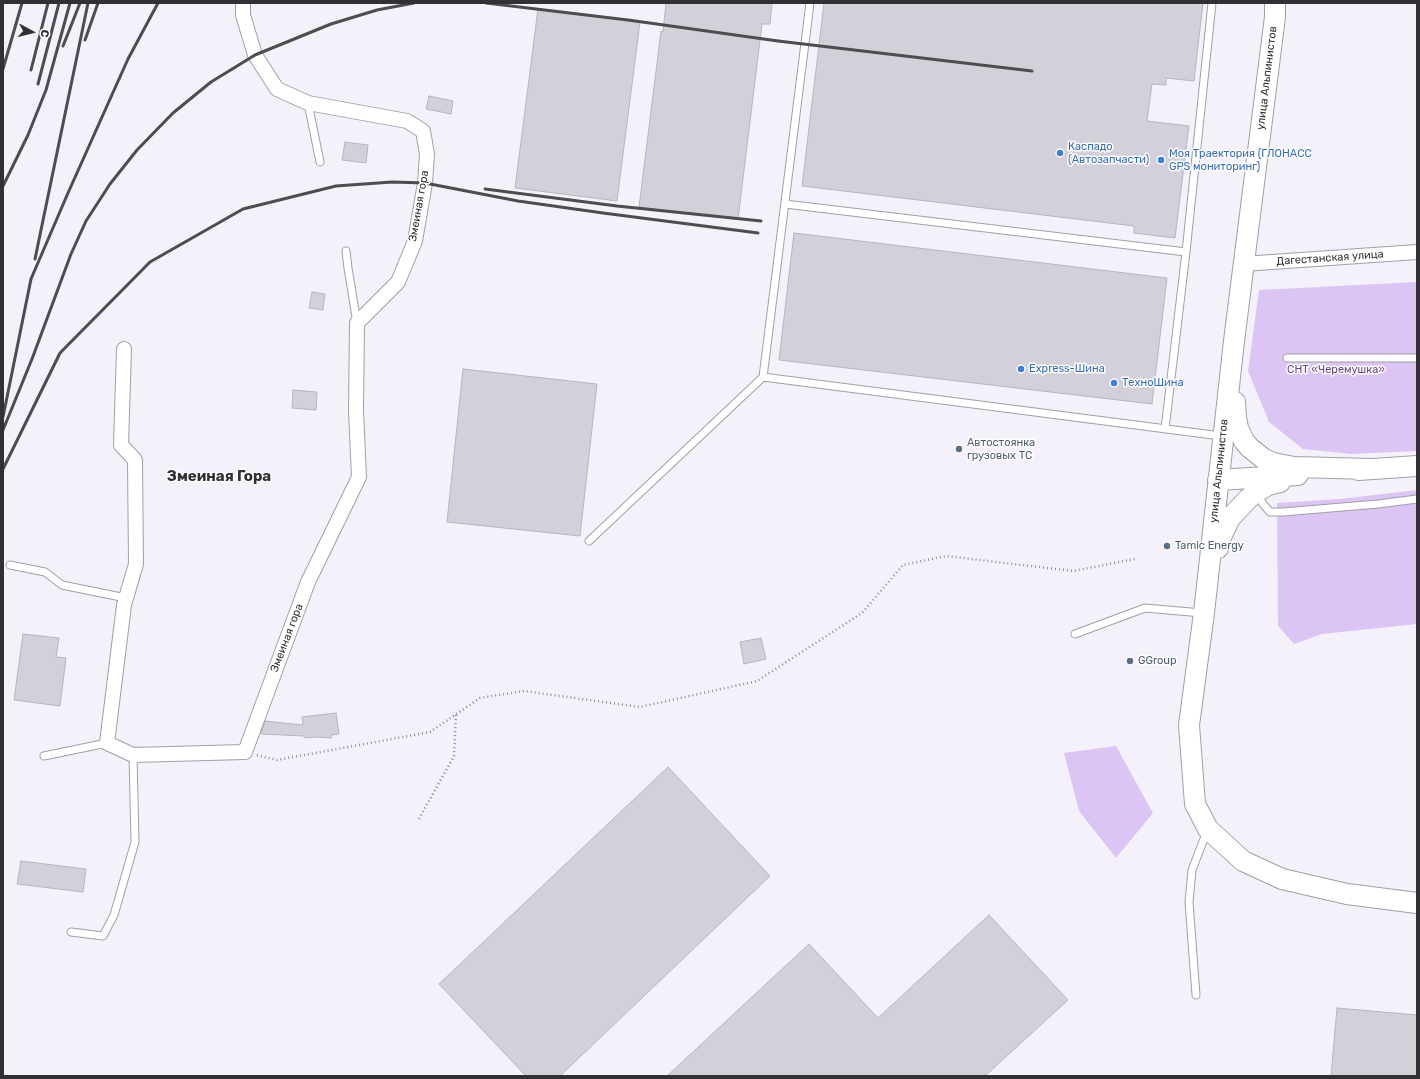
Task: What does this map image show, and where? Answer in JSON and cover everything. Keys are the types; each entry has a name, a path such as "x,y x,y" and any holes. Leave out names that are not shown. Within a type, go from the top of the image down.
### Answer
{"main road":[{"name":"улица Альпинистов","path":"1275,3 1275,17 1243,264 1204,609 1189,725 1195,804 1208,829 1243,862 1282,879 1347,894 1417,903"},
{"path":"1234,341 1236,417 1238,428 1244,441 1250,448 1264,460 1273,463 1294,466 1371,469"},
{"path":"1218,480 1417,466"},
{"path":"1204,609 1221,537 1230,518 1256,492 1268,485 1318,474"}],"street":[{"name":"Змеиная гора","path":"243,3 242,15 255,55 277,89 308,103 407,121 423,131 427,154 425,183 414,242 398,282 357,322 356,411 359,476 308,582 245,752"},
{"name":"Дагестанская улица","path":"1243,264 1417,252"},
{"path":"124,349 121,445 135,460 136,564 124,605 107,743 133,755 245,752"}],"lane":[{"path":"588,541 763,377 810,3"},
{"path":"1165,429 1186,252 1212,3"},
{"path":"308,103 320,162"},
{"path":"785,204 1186,252"},
{"path":"346,251 357,322"},
{"path":"1287,358 1417,358"},
{"path":"763,377 1224,436"},
{"path":"1256,492 1270,512 1378,504 1417,498"},
{"path":"10,565 45,572 62,585 126,598"},
{"path":"1075,634 1145,608 1204,609"},
{"path":"44,756 107,743"},
{"path":"71,932 103,936 114,916 134,842 133,755"},
{"path":"1196,995 1189,902 1192,870 1208,829"}],"path":[{"path":"245,752 277,760 430,732 480,698 524,691 640,707 756,681 862,613 903,565 946,556 1073,571 1136,559"},
{"path":"419,819 454,756 456,714"}],"green space":[{"name":"СНТ «Черемушка»","path":"1417,282 1417,451 1351,454 1303,449 1269,422 1248,371 1259,290"},
{"path":"1417,490 1417,624 1322,634 1294,644 1278,626 1277,503 1340,499"},
{"path":"1116,746 1153,813 1116,858 1079,811 1064,753"}],"building":[{"path":"666,3 772,3 770,24 762,24 738,219 639,207 661,31 663,32"},
{"path":"824,3 1203,3 1194,81 1166,78 1166,85 1152,84 1147,121 1189,126 1175,238 1134,233 1134,226 802,186"},
{"path":"538,9 640,22 617,201 515,188"},
{"path":"429,96 453,101 451,114 426,109"},
{"path":"345,142 368,145 366,163 342,160"},
{"path":"794,233 1167,278 1152,404 779,360"},
{"path":"312,292 325,294 323,310 309,308"},
{"path":"463,369 597,384 580,536 447,522"},
{"path":"293,390 317,392 316,410 292,408"},
{"path":"23,634 59,638 56,657 66,658 60,706 14,700"},
{"path":"761,638 766,659 744,664 740,642"},
{"path":"336,713 339,734 332,735 331,738 305,738 304,736 261,734 265,721 303,725 302,717"},
{"path":"668,767 770,876 560,1076 526,1076 439,984"},
{"path":"21,861 86,869 83,892 17,884"},
{"path":"989,915 1068,1000 985,1076 667,1076 809,944 878,1018"},
{"path":"1337,1008 1417,1015 1417,1076 1331,1076"}],"railway":[{"path":"3,69 22,3"},
{"path":"31,70 48,3"},
{"path":"38,84 59,3"},
{"path":"3,186 28,135 46,90 70,3"},
{"path":"63,46 80,3"},
{"path":"35,259 88,3"},
{"path":"85,40 98,3"},
{"path":"3,417 31,279 128,59 158,3"},
{"path":"3,430 32,359 71,254 86,221 110,184 137,150 173,113 211,82 255,55 331,24 377,10 414,3"},
{"path":"486,3 628,20 778,41 1032,71"},
{"path":"3,469 60,353 150,262 243,209 336,186 392,182 425,183 518,201 758,233"},
{"path":"485,189 617,206 761,221"}],"place":[{"name":"Каспадо (Автозапчасти)","path":"1060,153"},
{"name":"Моя Траектория (ГЛОНАСС GPS мониторинг)","path":"1161,160"},
{"name":"Express-Шина","path":"1021,369"},
{"name":"ТехноШина","path":"1114,383"},
{"name":"Автостоянка грузовых ТС","path":"959,449"},
{"name":"Tamic Energy","path":"1167,546"},
{"name":"GGroup","path":"1130,661"}],"district":[{"name":"Змеиная Гора","path":"219,477"}]}
